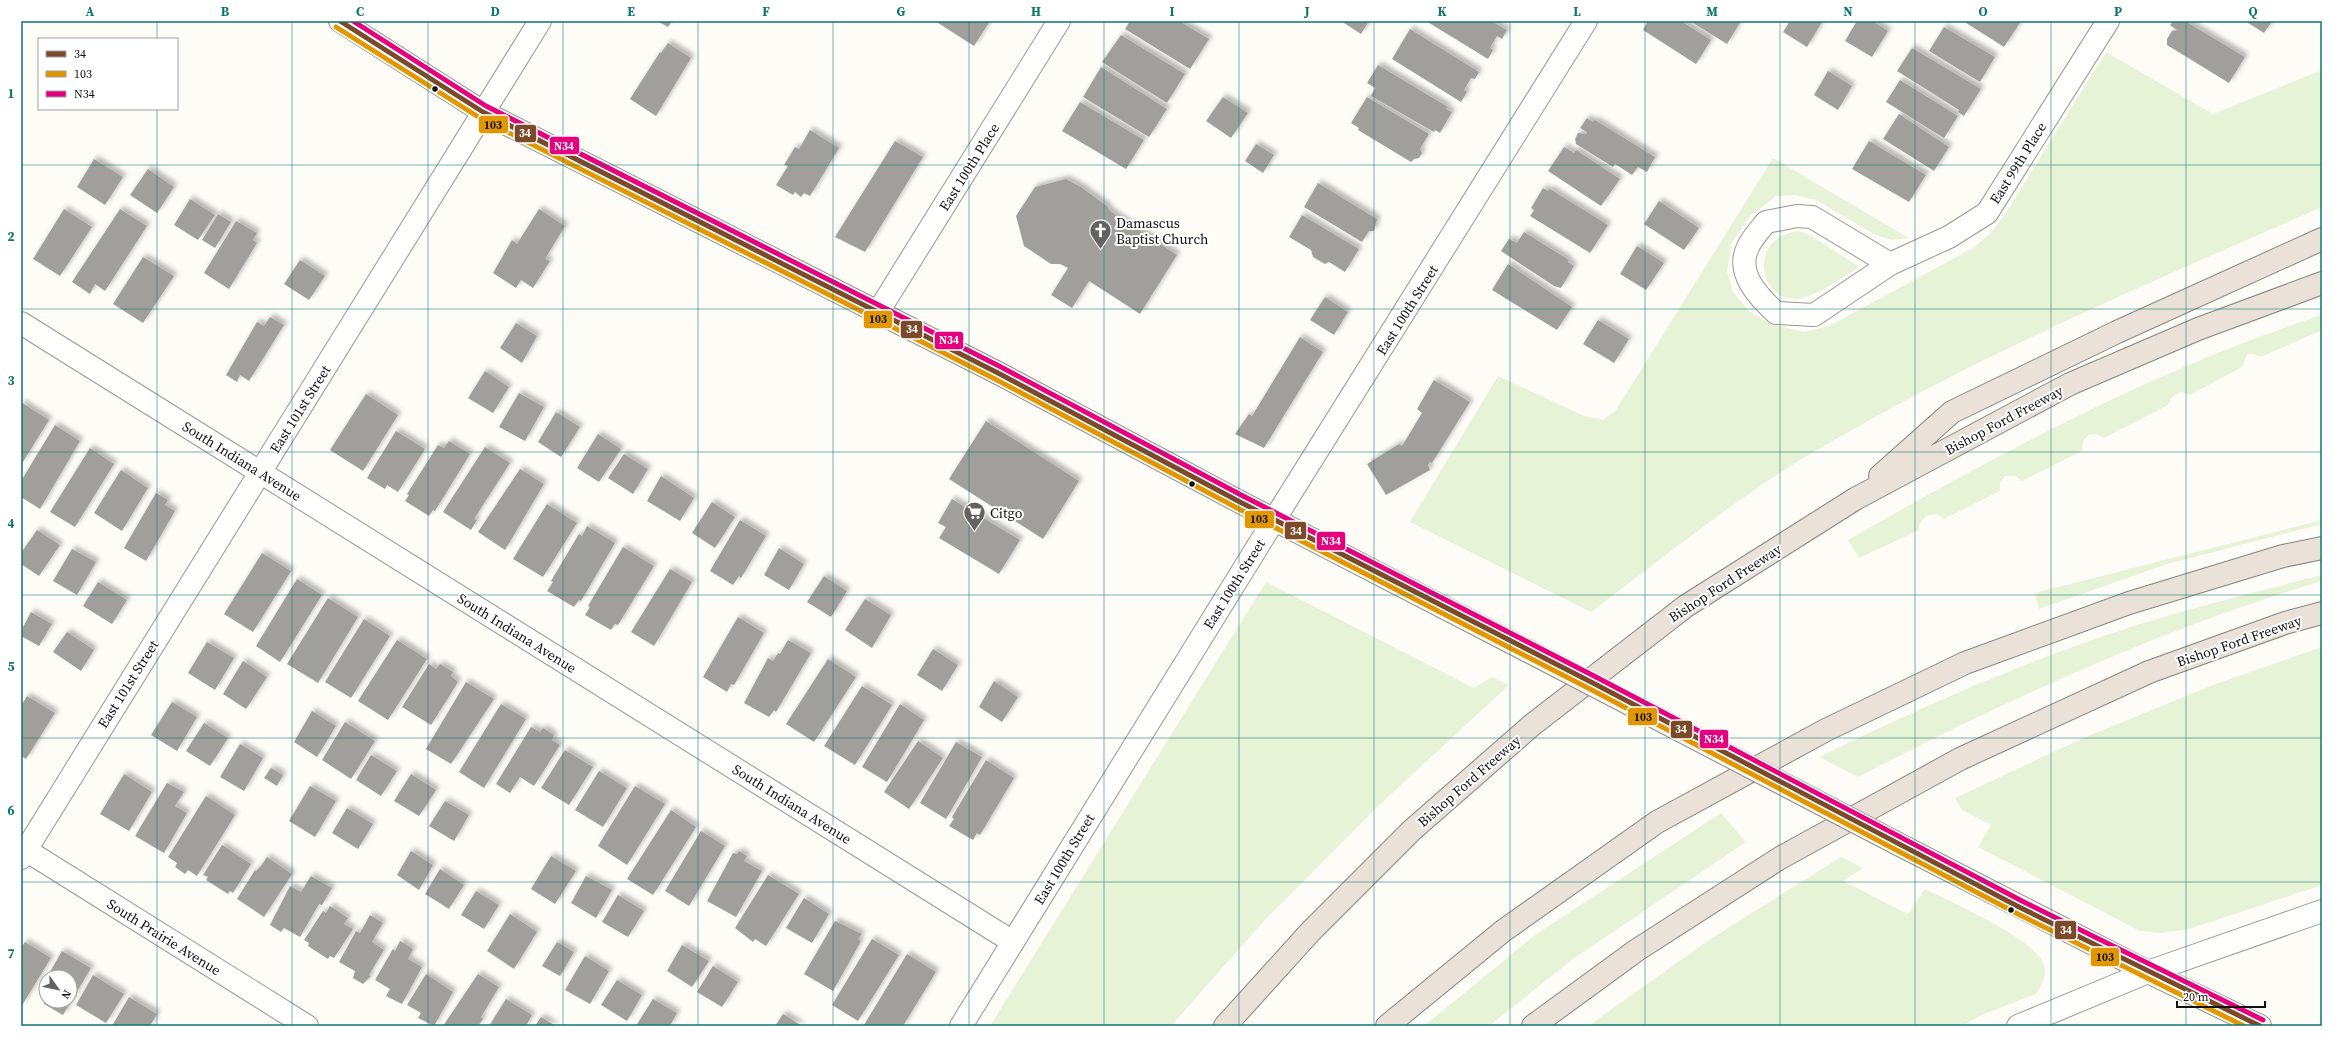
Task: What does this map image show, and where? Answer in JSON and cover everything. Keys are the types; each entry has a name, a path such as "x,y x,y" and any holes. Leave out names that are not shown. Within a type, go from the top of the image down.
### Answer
{"highway":[{"path":"1855,499 1952,412 2117,332 2322,239"},
{"name":"Bishop Ford Freeway","path":"1225,1026 1311,931 1411,831 1532,725 1686,606 1855,499 2070,384 2198,329 2322,283"},
{"path":"1387,1026 1503,931 1657,822 1826,730 1965,663 2130,603 2283,556 2322,548"},
{"name":"Bishop Ford Freeway","path":"1533,1026 1637,950 1780,858 1960,759 2149,672 2285,623 2322,612"}],"main road":[{"path":"340,21 483,112 998,373 1274,520 1898,844 2148,972 2260,1026"}],"street":[{"name":"East 101st Street","path":"23,852 540,21"},
{"name":"East 100th Place","path":"878,312 1059,21"},
{"name":"East 100th Street","path":"961,1026 1274,520 1586,21"},
{"name":"East 99th Place","path":"1890,264 1812,217 1797,216 1766,222 1747,247 1744,267 1756,294 1776,313 1814,315 1890,264 1949,237 1987,213 2108,21"},
{"name":"South Indiana Avenue","path":"21,323 1013,942"},
{"name":"South Prairie Avenue","path":"23,852 307,1026"},
{"path":"2018,1026 2148,972 2322,911"}],"green space":[{"path":"2106,52 2213,114 2322,70 2322,207 2066,321 1940,382 1878,415 1787,468 1758,487 1701,528 1591,612 1410,522 1498,376 1584,416 1603,420 1616,410 1773,158 1909,238 1892,240 1874,234 1816,200 1795,195 1776,196 1750,216 1731,244 1727,271 1733,292 1749,311 1771,324 1804,332 1829,326 1973,248 1991,233 2007,211"},
{"path":"1799,231 1810,235 1858,266 1855,270 1827,287 1804,298 1797,299 1784,297 1774,290 1767,280 1764,268 1765,256 1771,244 1782,236"},
{"path":"2322,315 2322,330 2261,357 2254,354 2247,354 2242,367 2190,395 2181,392 2172,397 2168,405 2104,438 2096,434 2088,435 2083,441 2082,451 2022,481 2015,476 2005,476 2000,483 2000,491 1944,519 1937,514 1926,516 1919,525 1919,530 1859,558 1848,540 1963,476 2079,415 2199,361"},
{"path":"2322,520 2322,524 2167,564 2039,609 2035,593"},
{"path":"2322,575 2322,581 2202,621 2085,668 1914,748 1858,777 1819,757 1952,695 2089,641 2176,614"},
{"path":"1266,582 1474,688 1492,677 1509,685 1376,808 1262,923 1171,1026 990,1026"},
{"path":"2322,647 2322,885 2189,929 2161,933 2140,931 1978,847 1991,825 1962,810 1955,798 2088,736 2213,685"},
{"path":"1721,813 1746,842 1573,959 1489,1026 1424,1026 1535,935"},
{"path":"1841,857 1863,868 1843,881 1908,914 1925,889 1990,922 2024,943 2036,953 2044,967 2044,979 2036,994 1984,1014 1961,1026 1588,1026 1709,940"}],"building":[{"path":"657,21 672,21 668,27"},
{"path":"935,21 990,21 974,46"},
{"path":"1130,21 1179,21 1209,39 1190,69 1125,29"},
{"path":"1341,21 1369,21 1361,34"},
{"path":"1426,21 1491,21 1507,30 1502,39 1497,36 1490,48 1493,50 1488,59"},
{"path":"1648,21 1681,21 1711,40 1696,64 1643,30"},
{"path":"1690,21 1741,21 1727,44"},
{"path":"1790,21 1822,22 1807,47 1783,32"},
{"path":"1857,21 1872,21 1888,31 1872,57 1845,41"},
{"path":"1963,21 2021,21 2004,47"},
{"path":"2173,21 2185,21 2245,57 2229,83 2167,45 2167,39 2172,31 2177,30 2170,25"},
{"path":"2245,21 2272,21 2264,33"},
{"path":"1944,27 1995,57 1980,82 1929,51"},
{"path":"1410,29 1479,72 1475,79 1471,78 1464,90 1467,92 1461,102 1392,59"},
{"path":"1121,35 1185,74 1167,103 1102,62"},
{"path":"668,43 691,58 656,116 630,99 660,52 661,53"},
{"path":"1912,48 1981,89 1964,116 1958,112 1959,110 1897,71"},
{"path":"1378,65 1448,107 1446,109 1452,112 1440,133 1435,130 1434,132 1371,96 1375,88 1367,83"},
{"path":"1101,67 1167,109 1149,137 1083,97"},
{"path":"1828,71 1852,86 1838,110 1814,95"},
{"path":"1900,80 1958,116 1944,138 1886,102"},
{"path":"1223,97 1248,113 1231,138 1206,121"},
{"path":"1367,97 1429,134 1420,149 1422,153 1419,158 1414,159 1411,162 1358,130 1359,128 1351,123"},
{"path":"1080,102 1144,140 1126,169 1062,131"},
{"path":"1899,114 1949,147 1934,171 1883,139"},
{"path":"1587,118 1593,122 1595,120 1655,157 1647,172 1638,167 1632,175 1615,164 1613,167 1576,144 1575,139 1578,133 1586,134 1587,132 1580,128"},
{"path":"810,130 839,148 810,196 804,193 801,197 795,192 793,195 776,185 788,166 784,165 795,147 799,149"},
{"path":"895,141 923,157 865,252 835,237"},
{"path":"1869,141 1926,175 1909,202 1852,169"},
{"path":"1256,144 1274,155 1263,173 1245,161"},
{"path":"1564,147 1574,153 1576,150 1620,179 1601,206 1548,171"},
{"path":"94,159 123,177 105,205 77,187"},
{"path":"148,169 174,187 157,213 130,195"},
{"name":"Damascus Baptist Church","path":"1066,179 1081,187 1107,206 1110,211 1177,255 1140,314 1089,281 1072,308 1051,295 1068,268 1060,264 1051,264 1024,246 1016,216 1035,187"},
{"path":"1318,183 1377,219 1374,231 1369,231 1362,242 1304,207"},
{"path":"1543,188 1548,191 1550,189 1608,225 1590,253 1530,216 1534,210 1531,208"},
{"path":"190,199 215,215 198,240 174,225"},
{"path":"1659,201 1699,228 1684,250 1644,224"},
{"path":"64,209 92,227 60,276 33,259"},
{"path":"120,209 147,226 105,291 95,284 90,294 72,282"},
{"path":"539,209 565,226 545,259 550,261 533,288 521,280 516,288 493,273 512,240 517,244"},
{"path":"218,214 231,222 215,248 202,240"},
{"path":"1302,215 1359,249 1345,272 1329,262 1325,264 1313,257 1311,250 1289,237"},
{"path":"236,221 257,233 253,240 257,243 229,289 204,273"},
{"path":"1524,232 1569,260 1568,262 1574,266 1561,288 1554,286 1501,251 1509,239 1517,243"},
{"path":"1637,246 1664,263 1646,290 1620,274"},
{"path":"143,257 174,276 143,323 113,304"},
{"path":"300,260 325,276 309,300 284,284"},
{"path":"1508,264 1572,307 1557,330 1492,290"},
{"path":"1325,297 1348,312 1334,335 1310,320"},
{"path":"270,317 284,325 249,381 240,375 237,382 226,375 257,322 264,326"},
{"path":"1598,320 1629,339 1614,363 1583,344"},
{"path":"516,323 537,336 522,363 500,348"},
{"path":"1300,337 1323,352 1264,448 1235,434 1249,414 1252,416"},
{"path":"485,371 509,387 493,413 468,398"},
{"path":"1434,380 1470,402 1432,463 1430,462 1428,465 1430,470 1386,495 1367,464 1399,444 1402,446 1422,413 1417,409"},
{"path":"519,393 544,407 525,441 499,427"},
{"path":"366,394 398,415 363,471 330,450"},
{"path":"21,402 49,420 21,465"},
{"path":"556,412 580,427 561,457 538,442"},
{"name":"Citgo","path":"986,421 1079,481 1043,539 949,479"},
{"path":"55,425 80,441 40,509 21,497 21,481"},
{"path":"396,431 425,449 398,492 387,485 385,489 367,478"},
{"path":"598,434 621,449 599,482 577,468"},
{"path":"449,441 470,454 435,511 433,510 429,516 405,501 409,495 407,494 438,445 444,448"},
{"path":"485,447 510,463 474,519 477,520 471,530 443,512"},
{"path":"90,448 114,464 75,527 50,512"},
{"path":"624,454 648,469 633,494 608,478"},
{"path":"520,469 544,484 505,550 478,532"},
{"path":"121,470 148,488 122,531 94,513"},
{"path":"661,476 694,498 680,521 647,501"},
{"path":"156,493 168,500 165,505 175,511 146,561 124,548"},
{"name":"Citgo","path":"952,499 1020,540 999,574 939,538 946,527 938,523"},
{"path":"712,502 735,517 715,548 692,533"},
{"path":"547,504 577,523 543,577 513,559"},
{"path":"740,520 766,536 741,578 739,576 733,585 710,571"},
{"path":"587,526 615,543 581,601 579,600 574,607 547,591 553,582 551,581 579,534 582,536"},
{"path":"37,530 60,545 39,576 21,564 21,553"},
{"path":"623,547 654,566 618,625 615,624 611,630 585,615 590,607 588,606"},
{"path":"779,548 804,564 789,590 764,575"},
{"path":"72,549 96,562 77,595 53,581"},
{"path":"262,553 291,571 253,632 224,614"},
{"path":"670,569 692,582 654,646 631,632"},
{"path":"824,576 847,591 831,617 807,602"},
{"path":"297,579 322,595 280,662 256,646"},
{"path":"98,582 127,600 112,624 83,606"},
{"path":"328,598 358,617 318,683 287,664"},
{"path":"865,599 891,615 872,648 845,630"},
{"path":"31,612 52,624 39,646 21,636 21,631"},
{"path":"738,617 764,633 734,685 731,684 727,692 703,677"},
{"path":"364,619 390,636 351,698 325,682"},
{"path":"67,632 94,650 81,671 53,652"},
{"path":"397,640 427,659 388,720 358,701"},
{"path":"788,640 811,653 776,712 774,710 769,717 744,703 768,658 773,661 778,653 780,654"},
{"path":"207,642 234,658 215,690 188,673"},
{"path":"933,649 958,665 942,691 917,675"},
{"path":"828,659 856,677 814,742 786,724"},
{"path":"243,661 267,677 246,709 223,694"},
{"path":"429,664 436,669 440,664 453,672 451,676 458,682 431,725 402,707"},
{"path":"994,681 1018,697 1002,722 979,707"},
{"path":"466,682 494,699 451,764 426,749"},
{"path":"862,686 892,705 855,765 824,746"},
{"path":"27,696 55,713 26,759 21,756 21,706"},
{"path":"172,702 197,717 177,751 151,735"},
{"path":"501,704 526,719 484,788 459,772"},
{"path":"900,704 924,720 887,782 862,767"},
{"path":"312,711 336,726 317,757 294,742"},
{"path":"345,722 375,741 351,779 322,760"},
{"path":"204,723 228,738 210,766 186,751"},
{"path":"531,727 540,732 543,728 554,735 552,740 560,745 534,786 520,777 510,793 496,784"},
{"path":"918,741 943,758 909,809 884,792"},
{"path":"956,742 982,757 946,819 920,803"},
{"path":"240,744 263,758 244,791 220,777"},
{"path":"565,750 593,767 569,805 541,788"},
{"path":"371,755 397,771 381,796 356,780"},
{"path":"986,760 1014,778 980,835 977,833 973,840 949,826 954,819 952,817"},
{"path":"271,768 283,775 277,786 264,778"},
{"path":"599,771 627,788 603,827 575,810"},
{"path":"124,774 152,792 129,831 100,814"},
{"path":"411,774 436,790 419,816 394,801"},
{"path":"167,783 184,792 175,806 187,813 164,853 135,836"},
{"path":"310,786 336,801 315,837 289,821"},
{"path":"635,786 665,804 627,865 598,846"},
{"path":"206,796 235,815 197,876 188,870 185,874 175,867 177,863 168,857"},
{"path":"445,801 469,815 454,841 429,826"},
{"path":"347,808 373,824 358,849 332,833"},
{"path":"671,810 696,827 653,895 627,879"},
{"path":"701,831 725,846 689,906 665,891"},
{"path":"222,845 251,864 233,893 230,891 228,894 206,880 208,877 203,875"},
{"path":"411,851 433,865 419,890 397,875"},
{"path":"739,851 747,856 744,861 762,871 736,917 707,901 733,853 737,854"},
{"path":"551,856 576,871 555,904 531,889"},
{"path":"267,857 292,874 264,917 237,899 255,870 256,871 261,866"},
{"path":"440,869 464,885 449,909 425,894"},
{"path":"768,875 799,894 766,946 755,939 753,942 735,928"},
{"path":"311,876 332,888 322,905 319,904 300,937 284,928 281,932 270,925 290,886 301,892"},
{"path":"586,876 612,890 596,918 571,903"},
{"path":"476,891 499,905 484,929 461,915"},
{"path":"618,895 644,911 628,937 602,922"},
{"path":"804,898 829,914 812,943 786,928"},
{"path":"330,906 348,918 344,924 353,929 334,958 330,956 328,959 308,946 309,943 304,940 323,911 326,913"},
{"path":"510,914 537,932 514,969 487,951"},
{"path":"370,915 383,923 372,942 384,950 369,975 371,976 363,984 353,978 355,971 339,962 356,931 360,933"},
{"path":"835,921 862,934 858,939 861,941 833,991 804,974"},
{"path":"872,939 899,955 858,1021 832,1005"},
{"path":"400,941 413,949 408,959 422,967 402,1004 386,996 390,989 375,980 393,949 395,951"},
{"path":"25,942 51,958 44,969 38,969 38,979 21,1007 21,948"},
{"path":"557,942 574,952 560,976 542,966"},
{"path":"682,945 709,961 692,987 667,971"},
{"path":"62,951 91,968 78,990 78,969 52,969"},
{"path":"907,954 936,972 903,1026 864,1025"},
{"path":"585,956 609,971 590,1004 565,990"},
{"path":"713,966 738,982 722,1007 697,992"},
{"path":"426,974 453,992 434,1026 418,1018 421,1013 407,1005"},
{"path":"478,974 499,987 481,1017 483,1019 478,1026 443,1026"},
{"path":"93,975 124,994 106,1023 78,1006 78,1001"},
{"path":"617,980 642,995 627,1021 601,1005"},
{"path":"129,997 157,1014 150,1026 112,1026"},
{"path":"506,999 532,1015 526,1026 489,1026"},
{"path":"653,999 677,1013 670,1026 636,1026"},
{"path":"53,1009 67,1009 63,1015"},
{"path":"783,1014 802,1026 775,1026"},
{"path":"541,1017 556,1026 535,1026"}],"transit line":[{"name":"34","path":"340,21 483,112 998,373 1240,502 1593,683 2019,907 2260,1026"},
{"name":"N34","path":"353,21 486,106 1001,367 1243,496 1596,677 2022,901 2263,1020"},
{"name":"103","path":"336,27 480,118 995,379 1237,508 1590,689 2016,913 2244,1026"}],"place":[{"name":"Damascus Baptist Church","path":"1101,250"},
{"name":"Citgo","path":"975,532"}]}
